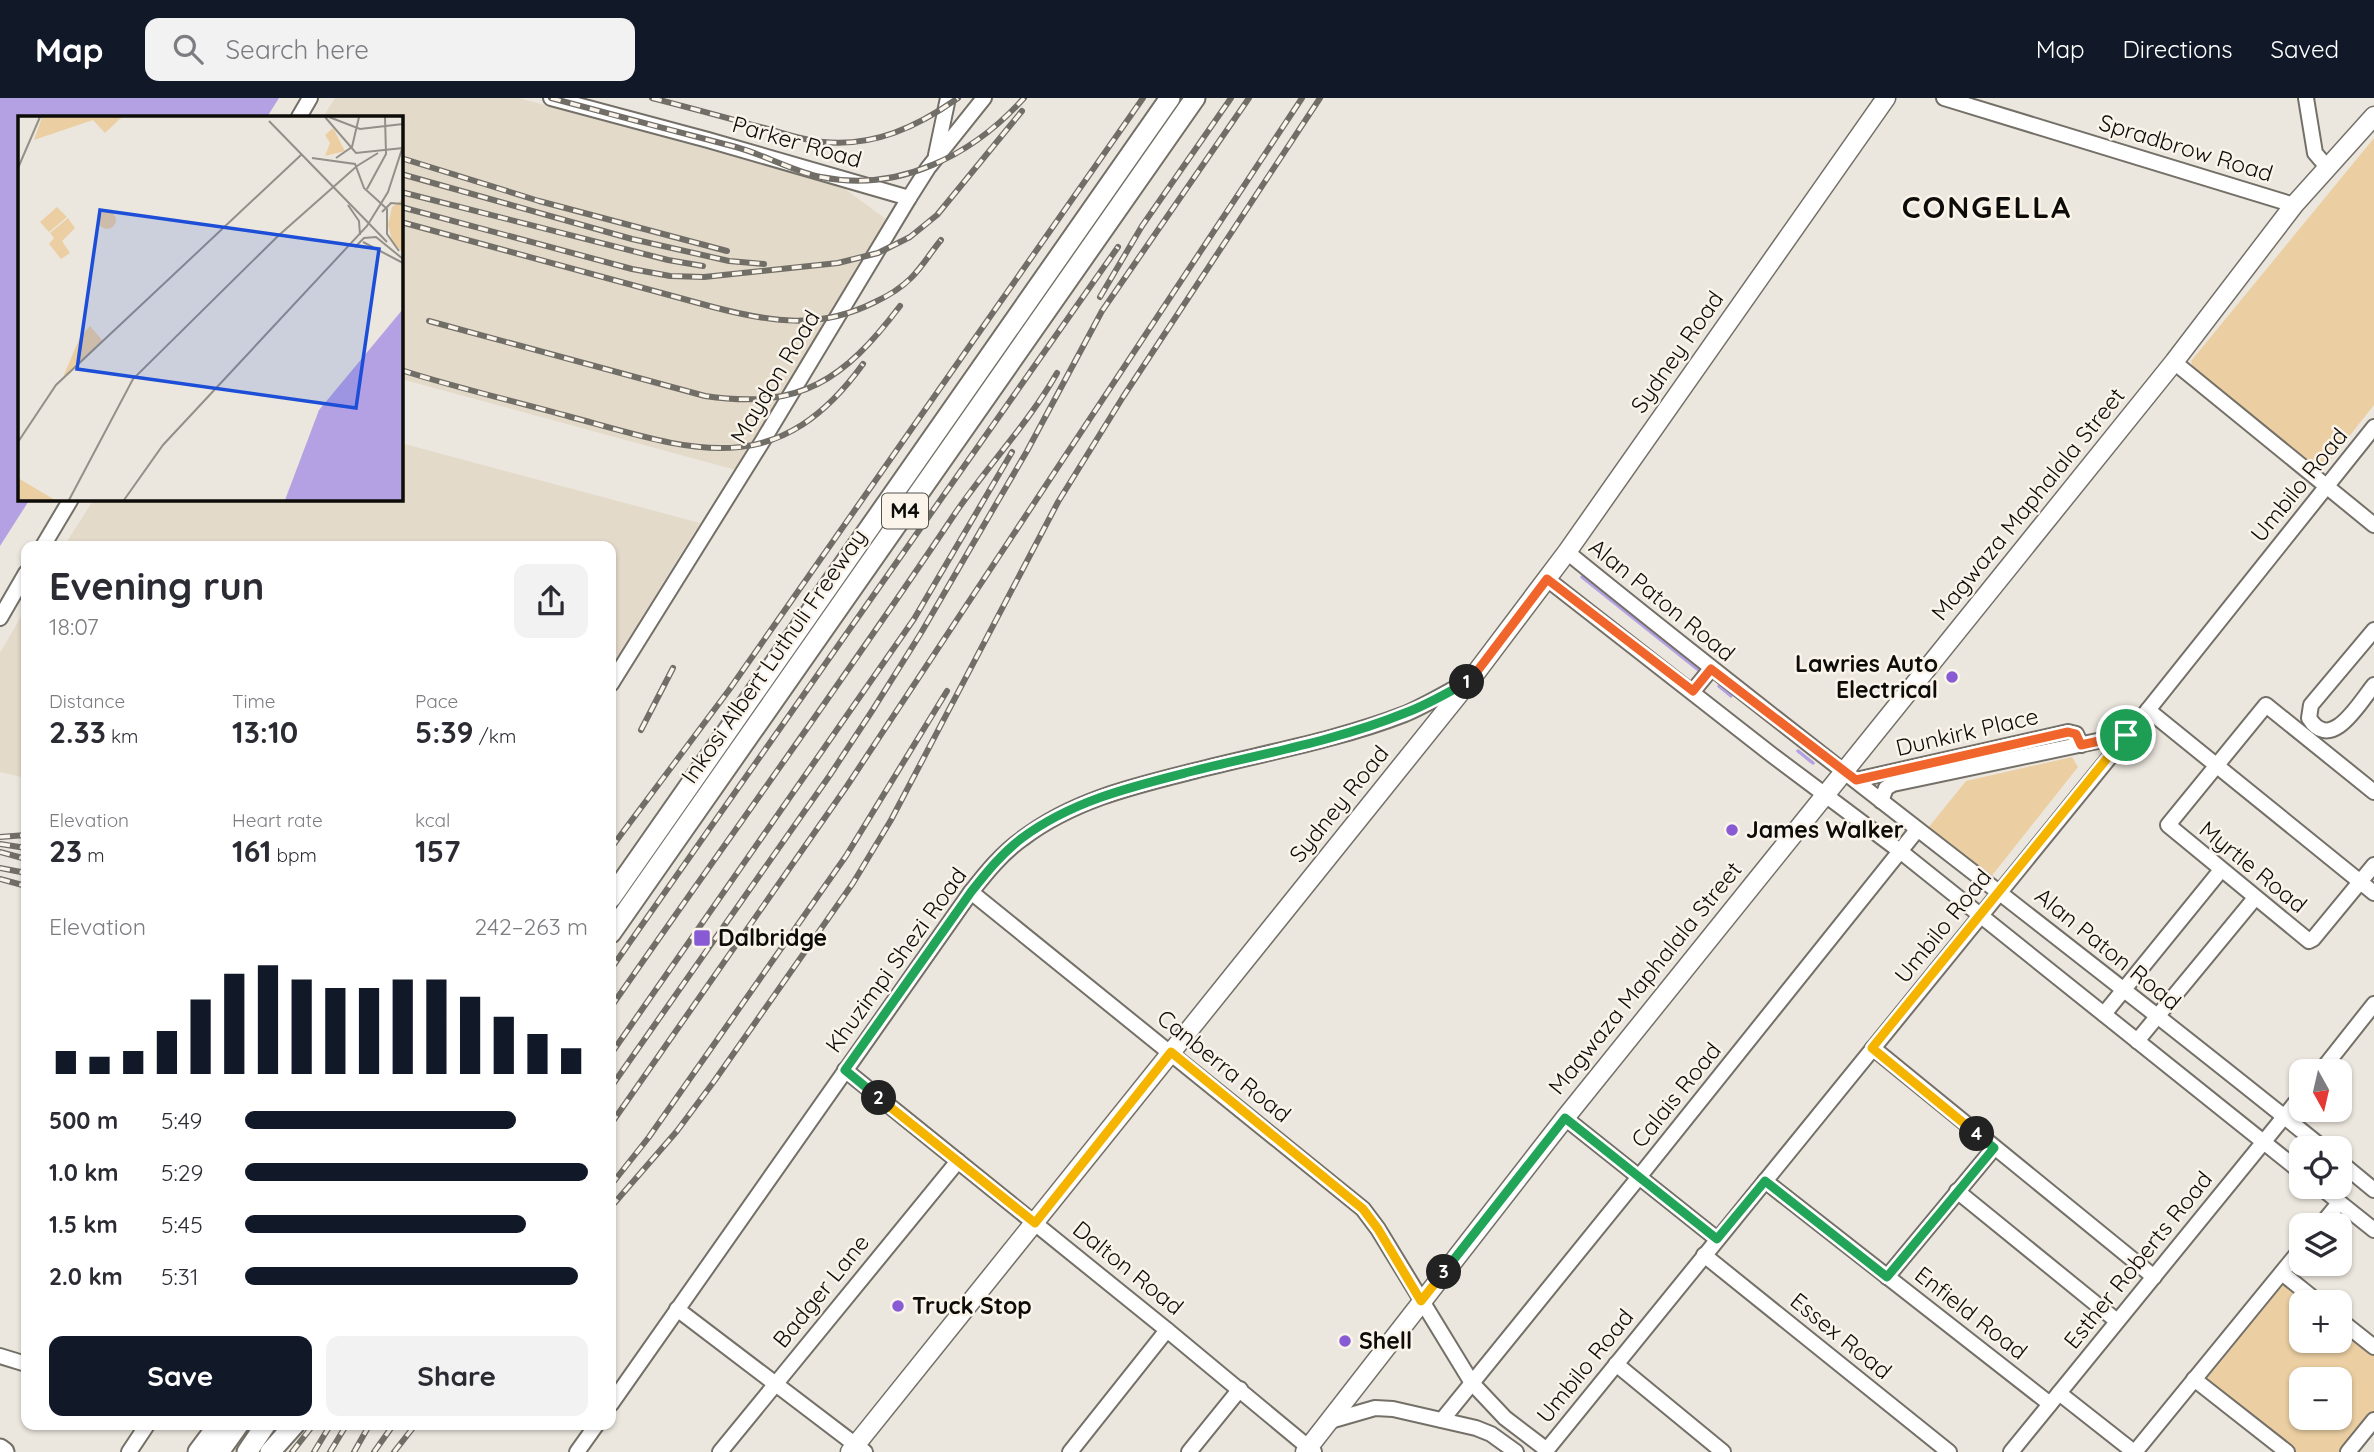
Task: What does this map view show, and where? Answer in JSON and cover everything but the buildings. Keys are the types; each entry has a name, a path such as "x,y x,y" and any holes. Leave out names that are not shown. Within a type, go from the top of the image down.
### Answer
{"highway":[{"name":"Inkosi Albert Luthuli Freeway","path":"616,891 1170,98"},
{"name":"Inkosi Albert Luthuli Freeway","path":"616,926 1195,98"},
{"path":"198,1452 214,1430"},
{"path":"219,1452 235,1430"},
{"path":"247,1452 262,1430"},
{"path":"270,1452 290,1430"}],"main road":[{"name":"Sydney Road","path":"857,1450 1171,1052 1472,678 1567,552 1886,98"},
{"name":"Magwaza Maphalala Street","path":"1309,1451 1421,1301 1565,1118 1824,795 1849,776 2294,205 2374,116"}],"street":[{"path":"300,116 310,98"},
{"name":"Parker Road","path":"551,98 909,198"},
{"path":"935,159 948,98"},
{"name":"Maydon Road","path":"616,676 762,442 909,198 935,159 984,98"},
{"name":"Spradbrow Road","path":"1944,98 2294,205"},
{"path":"2306,98 2315,153 2327,167"},
{"path":"2174,362 2374,525"},
{"name":"Umbilo Road","path":"1546,1451 2148,710 2374,427"},
{"path":"46,541 70,500"},
{"name":"Alan Paton Road","path":"1567,552 1711,669 1917,830 2000,891 2308,1136"},
{"path":"1547,579 1824,795 1900,850 2289,1163"},
{"path":"0,618 21,582"},
{"path":"2374,630 2311,705 2308,713 2312,723 2329,732 2338,728 2374,685"},
{"path":"1693,691 1711,669"},
{"name":"Khuzimpi Shezi Road","path":"616,1397 971,892 1021,839 1050,820 1088,801 1129,787 1362,729 1422,706 1472,678"},
{"name":"Myrtle Road","path":"2374,792 2266,705 2168,825 2311,941 2374,865"},
{"path":"2148,710 2374,893"},
{"name":"Dunkirk Place","path":"1849,776 1971,762 2071,732 2076,734 2081,745 2126,735"},
{"path":"1881,801 1886,788 1893,784 1971,762"},
{"name":"Calais Road","path":"1442,1420 1917,830"},
{"path":"2104,1014 2221,870"},
{"name":"Canberra Road","path":"971,892 1363,1209 1472,1383 1506,1418 1546,1451"},
{"path":"2137,1041 2255,898"},
{"path":"2330,1059 2374,1004"},
{"path":"1872,1048 2154,1277"},
{"name":"Dalton Road","path":"845,1070 1240,1389 1309,1451"},
{"name":"Esther Roberts Road","path":"2011,1452 2289,1112"},
{"path":"1565,1118 1717,1239"},
{"path":"1887,1277 1994,1148"},
{"name":"Badger Lane","path":"720,1452 958,1161"},
{"path":"2352,1172 2374,1190"},
{"name":"Enfield Road","path":"1765,1181 1887,1277 2054,1398 2135,1452"},
{"path":"1958,1191 2117,1321"},
{"path":"2334,1199 2374,1230"},
{"path":"2331,1213 2339,1203"},
{"name":"Essex Road","path":"1704,1255 1949,1452"},
{"path":"2135,1452 2289,1264"},
{"path":"2282,1273 2303,1290"},
{"path":"677,1309 776,1382 857,1450"},
{"path":"1070,1452 1167,1330"},
{"path":"2352,1330 2374,1347"},
{"path":"0,1356 21,1362"},
{"path":"1616,1364 1723,1452"},
{"path":"2194,1378 2287,1452"},
{"path":"1189,1452 1240,1389"},
{"path":"1330,1421 1375,1408 1393,1409 1476,1428 1491,1434 1516,1452"},
{"path":"2348,1452 2374,1420"},
{"path":"129,1452 144,1430"},
{"path":"139,1452 146,1430"},
{"path":"577,1452 593,1430"}],"shaded area":[{"path":"0,98 279,98 268,116 18,116 18,500 29,500 0,546"},
{"path":"335,98 519,98 841,186 890,222 736,470 402,379 402,116 324,116"},
{"path":"2374,138 2374,405 2324,468 2319,470 2193,367 2191,361"},
{"path":"402,443 700,523 616,659 616,541 67,541 93,500 402,500"},
{"path":"21,617 21,777 0,772 0,653"},
{"path":"2072,757 2078,767 1990,878 1928,828 1966,781"},
{"path":"2280,1280 2293,1290 2289,1290 2289,1353 2352,1353 2352,1337 2374,1354 2374,1414 2344,1452 2294,1452 2202,1379"}],"waterway":[{"path":"1582,577 1701,672"},
{"path":"1719,686 1731,696"},
{"path":"1798,751 1813,763"}],"railway":[{"path":"551,98 736,147 810,174 850,181 906,174 933,165 982,137 1024,98"},
{"path":"652,98 798,137 842,143 894,133 927,118 958,98"},
{"path":"616,841 729,690 1143,98"},
{"path":"1100,297 1142,226 1231,98"},
{"path":"616,1080 872,711 921,633 1027,451 1102,311 1249,98"},
{"path":"616,1117 847,786 1302,98"},
{"path":"616,1201 677,1131 715,1080 853,883 891,820 1058,502 1123,397 1320,98"},
{"path":"402,207 632,269 670,276 704,277 838,263 878,253 910,237 937,215 1022,111"},
{"path":"402,158 539,201 727,251"},
{"path":"402,174 632,239 729,261 764,264"},
{"path":"402,192 668,260 703,266"},
{"path":"402,222 713,307 795,321 834,317 885,297 911,278 941,240"},
{"path":"616,962 1118,247"},
{"path":"429,321 705,396 739,399 768,398 794,393 818,384 839,371 859,353 900,306"},
{"path":"402,370 655,440 730,448 764,442 798,428 830,402 863,364"},
{"path":"616,1000 967,497 1033,410 1057,373"},
{"path":"616,1047 914,619 1012,452"},
{"path":"641,730 673,668"},
{"path":"616,1179 649,1137 846,856 947,691"},
{"path":"0,837 21,835"},
{"path":"0,844 21,847"},
{"path":"0,852 21,858"},
{"path":"0,868 21,872"},
{"path":"0,879 21,885"},
{"path":"292,1452 309,1430"},
{"path":"314,1452 327,1430"},
{"path":"330,1452 343,1430"},
{"path":"354,1452 367,1430"},
{"path":"374,1452 390,1430"},
{"path":"394,1452 411,1430"}],"place":[{"name":"Lawries Auto Electrical","path":"1952,677"},
{"name":"James Walker","path":"1732,830"},
{"name":"Dalbridge","path":"702,938"},
{"name":"Truck Stop","path":"898,1306"},
{"name":"Shell","path":"1345,1341"}],"district":[{"name":"CONGELLA","path":"1987,208"}],"route":[{"path":"1547,579 1693,691 1711,669 1856,780 2068,732 2078,736 2081,745 2126,735 1872,1048 1994,1148 1887,1277 1765,1181 1717,1239 1565,1118 1421,1301 1372,1218 1363,1209 1171,1052 1035,1223 845,1070 971,892 1021,839 1050,820 1088,801 1129,787 1362,729 1422,706 1472,678 1547,579"}]}
